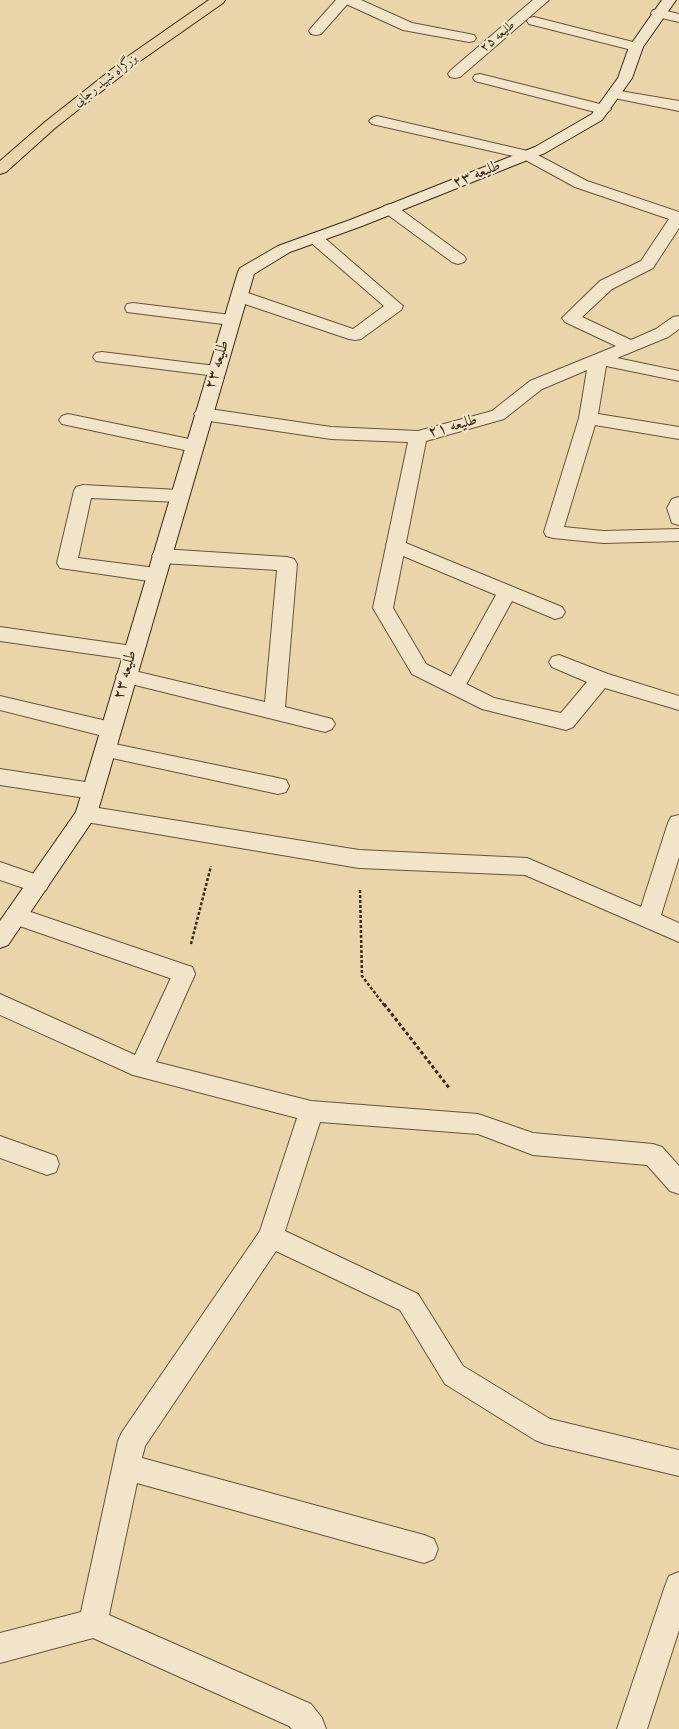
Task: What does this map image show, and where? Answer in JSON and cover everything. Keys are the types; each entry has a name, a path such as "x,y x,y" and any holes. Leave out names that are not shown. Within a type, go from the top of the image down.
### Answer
{"highway":[{"name":"بزرگراه شهید رجایی","path":"0,169 50,126 135,58 218,0"}],"street":[{"path":"316,31 344,0"},
{"path":"349,0 408,27 469,38"},
{"name":"طلیعه ۲۵","path":"455,74 542,0"},
{"path":"664,7 679,18"},
{"name":"طلیعه ۲۳","path":"0,939 86,814 246,272 284,250 390,210 540,150 597,117 625,78 636,47 664,7"},
{"path":"534,21 636,47"},
{"path":"480,78 603,109"},
{"path":"614,94 679,106"},
{"path":"377,121 527,155 581,184 678,217 648,264 606,285 571,318 630,346"},
{"path":"390,210 458,259"},
{"path":"239,296 354,334 395,306 315,238"},
{"path":"133,308 231,320"},
{"name":"طلیعه ۲۱","path":"203,414 331,433 418,437 498,415 536,384 662,333 679,320"},
{"path":"102,357 216,371"},
{"path":"679,376 598,359 588,418 553,532 603,537 679,535"},
{"path":"588,418 679,433"},
{"path":"68,420 194,446"},
{"path":"418,437 383,608 419,669 489,704 566,722 601,679"},
{"path":"156,575 67,563 83,491 179,496"},
{"path":"396,545 555,612"},
{"path":"162,556 287,564 274,711"},
{"path":"455,687 507,592"},
{"path":"0,634 133,653"},
{"path":"559,662 601,679 679,703"},
{"path":"126,676 326,724"},
{"path":"0,703 111,730"},
{"path":"105,750 278,786"},
{"path":"0,777 92,791"},
{"path":"86,814 359,859 527,867 679,933"},
{"path":"648,920 679,823"},
{"path":"0,871 38,884"},
{"path":"16,916 184,974 141,1068"},
{"path":"0,1004 141,1068 311,1111 478,1124 533,1144 653,1155 679,1183"},
{"path":"93,1623 132,1441 271,1236 311,1111"},
{"path":"0,1147 48,1164"},
{"path":"271,1236 409,1302 454,1375 546,1431 679,1464"},
{"path":"127,1467 424,1549"},
{"path":"632,1729 679,1586"},
{"path":"0,1648 93,1623 300,1715 311,1729"}],"path":[{"path":"184,974 218,836"},
{"path":"359,859 362,976 478,1124"}]}
